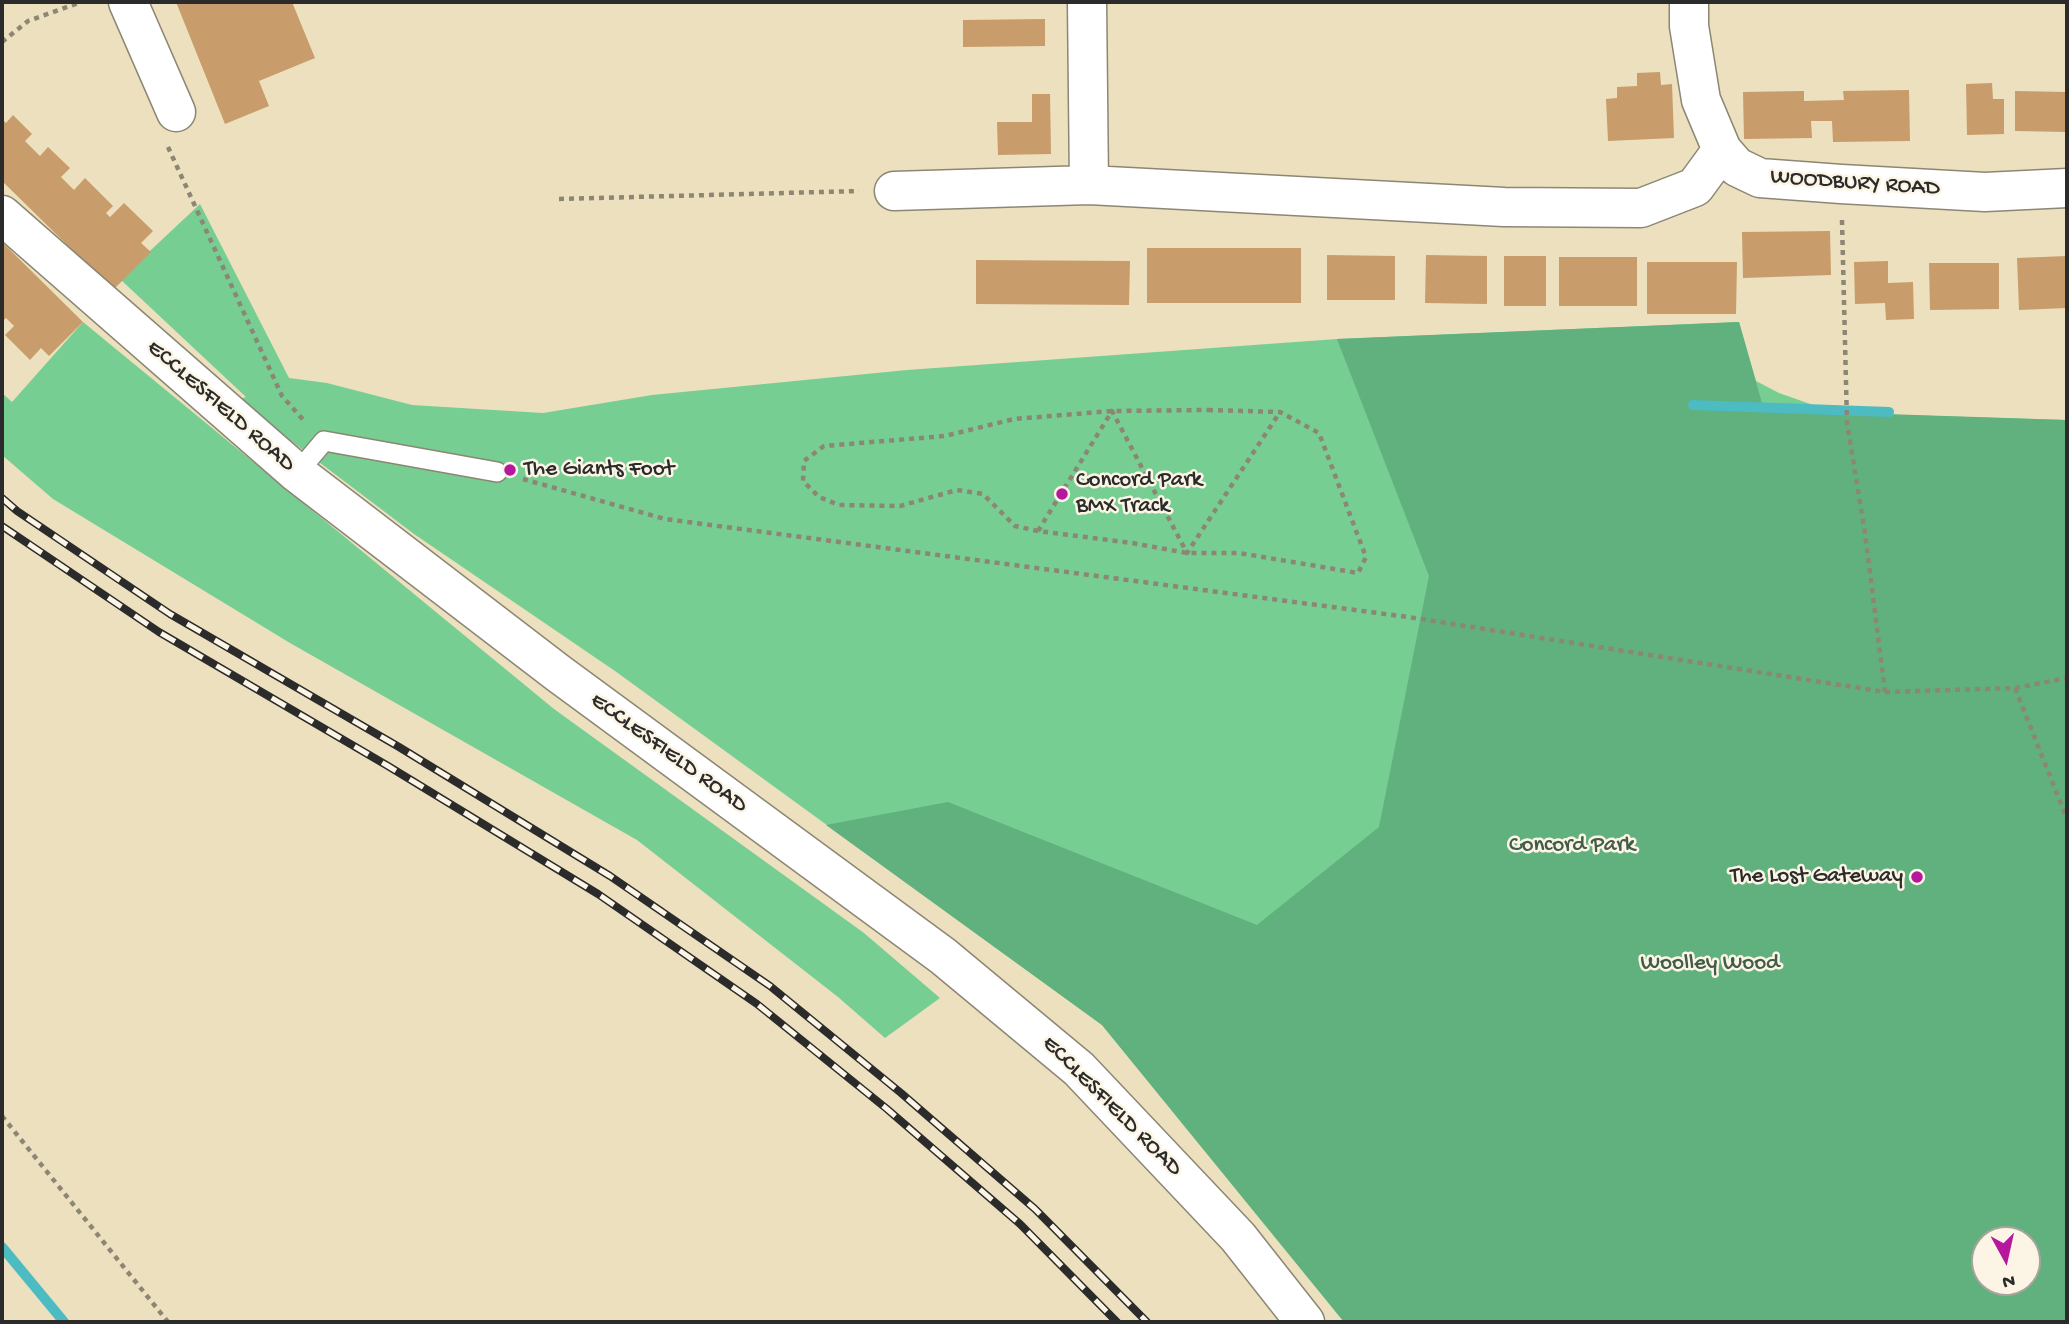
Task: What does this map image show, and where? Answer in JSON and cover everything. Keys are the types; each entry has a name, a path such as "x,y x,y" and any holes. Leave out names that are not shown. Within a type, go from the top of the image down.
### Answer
{"main road":[{"path":"128,2 176,112"},
{"path":"1087,2 1089,185"},
{"name":"WOODBURY ROAD","path":"1689,2 1689,26 1701,100 1722,150 1737,167 1760,178 1841,184 1985,192 2067,188"},
{"path":"894,191 1089,185 1605,210 1641,208 1695,187 1722,150"},
{"name":"ECCLESFIELD ROAD","path":"2,215 297,473 558,673 943,956 1068,1060 1238,1237 1305,1322"}],"lane":[{"path":"297,473 324,441 496,471"}],"path":[{"path":"2,42 29,21 81,2"},
{"path":"176,112 158,126 282,396 324,441"},
{"path":"1841,184 1847,423 1865,533 1885,692"},
{"path":"559,199 894,191"},
{"path":"1038,531 1112,411"},
{"path":"1112,411 1187,553"},
{"path":"1112,411 1280,412 1319,433 1366,556 1358,573 1239,553 1187,553 1038,531 1015,526 983,494 957,490 900,506 839,505 819,496 803,481 804,461 824,446 946,436 1014,419 1112,411"},
{"path":"1187,553 1280,412"},
{"path":"496,471 665,519 1408,617 1885,692 2015,688 2067,678"},
{"path":"2015,688 2067,819"},
{"path":"2,1116 168,1322"}],"green space":[{"name":"Woolley Wood","path":"200,204 289,378 327,383 412,405 543,413 652,395 907,370 1337,339 1739,322 1756,381 1779,393 1836,413 2067,420 2067,1322 1344,1322 1102,1025 615,671 414,534 237,400 246,397 120,279"},
{"path":"83,322 554,709 864,933 940,998 885,1038 838,997 637,840 290,643 53,499 2,455 2,393 12,402"},
{"name":"Woolley Wood","path":"1739,322 1764,410 2067,420 2067,1322 1344,1322 1102,1025 826,825 948,802 1257,925 1379,827 1429,576 1337,339"}],"building":[{"path":"176,2 292,2 315,58 259,81 269,106 225,124"},
{"path":"1045,19 1045,46 963,47 963,20"},
{"path":"1660,72 1661,85 1672,84 1674,138 1608,141 1606,99 1617,98 1617,87 1637,86 1637,73"},
{"path":"1992,83 1993,99 2004,99 2004,134 1967,135 1966,84"},
{"path":"1909,90 1910,141 1833,142 1832,121 1811,121 1812,138 1744,139 1743,92 1804,91 1804,101 1844,100 1843,91"},
{"path":"2015,91 2067,92 2067,132 2015,131"},
{"path":"1032,94 1050,94 1051,154 998,155 997,122 1032,122"},
{"path":"13,115 32,134 25,141 40,156 48,147 70,168 61,177 74,190 85,178 113,206 106,213 110,217 124,203 153,231 141,243 151,252 113,290 2,181 2,119 6,123"},
{"path":"1830,231 1831,275 1743,278 1742,232"},
{"path":"2,242 83,322 49,356 41,348 30,360 5,335 14,326 6,318 2,322"},
{"path":"1147,248 1301,248 1301,303 1147,303"},
{"path":"1327,255 1395,256 1395,300 1327,300"},
{"path":"1426,255 1487,256 1487,304 1425,303"},
{"path":"1504,256 1546,256 1546,306 1504,306"},
{"path":"2067,256 2067,308 2019,310 2017,258"},
{"path":"1559,257 1637,257 1637,306 1559,306"},
{"path":"976,260 1130,261 1129,305 976,304"},
{"path":"1888,261 1888,283 1913,282 1914,319 1886,320 1885,303 1855,304 1854,262"},
{"path":"1647,262 1737,262 1736,314 1647,314"},
{"path":"1929,263 1999,263 1999,309 1930,310"}],"waterway":[{"path":"1693,405 1889,412"},
{"path":"2,1247 64,1322"}],"railway":[{"path":"2,498 17,511 170,614 399,747 610,876 770,986 901,1093 1035,1209 1147,1322"},
{"path":"2,526 159,632 388,766 598,894 757,1004 887,1109 1020,1224 1117,1322"}],"place":[{"name":"The Giants Foot","path":"510,470"},
{"name":"Concord Park BMX Track","path":"1062,494"},
{"name":"The Lost Gateway","path":"1917,877"}],"park label":[{"name":"Concord Park","path":"1572,846"}]}
